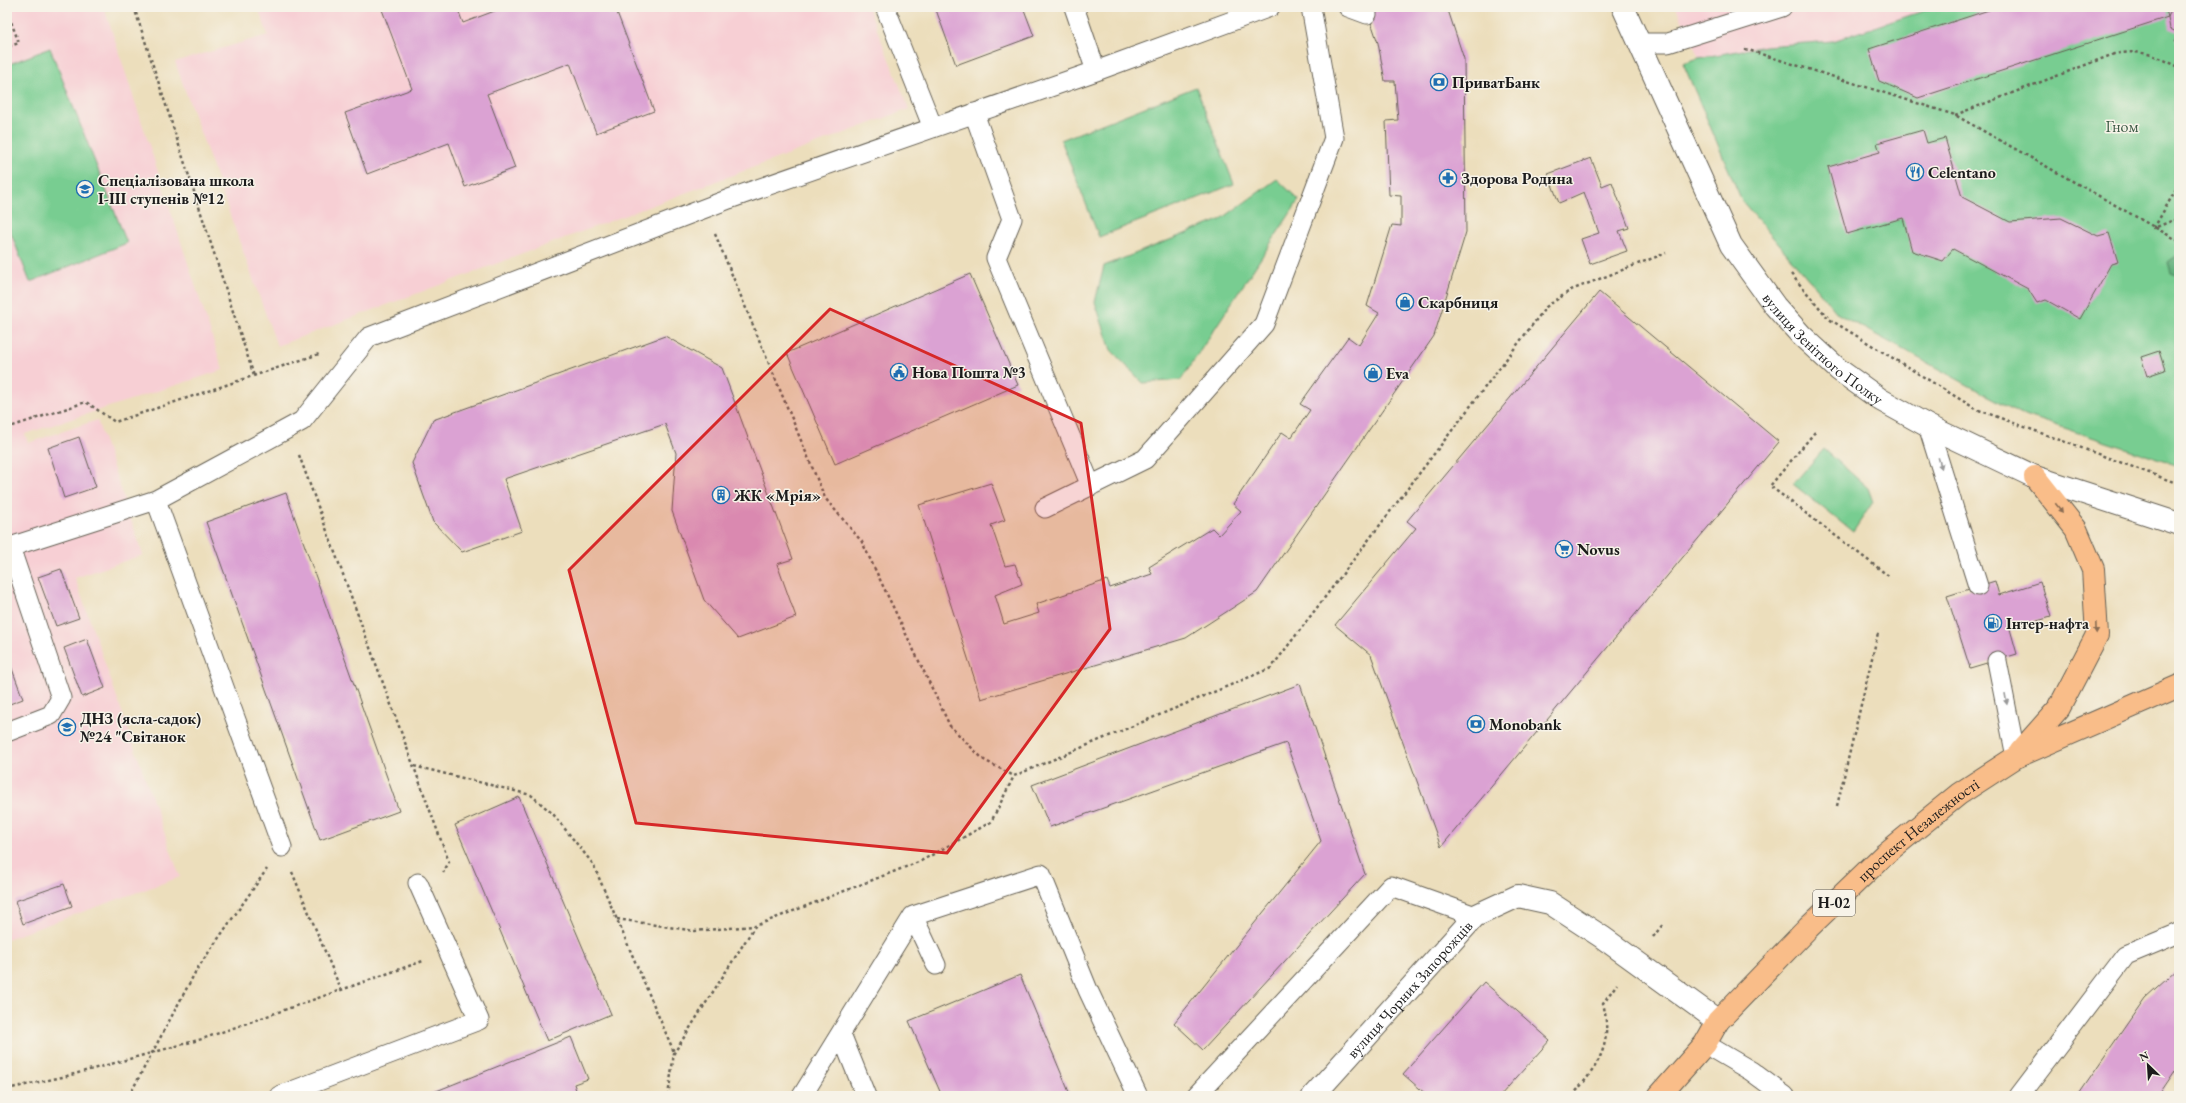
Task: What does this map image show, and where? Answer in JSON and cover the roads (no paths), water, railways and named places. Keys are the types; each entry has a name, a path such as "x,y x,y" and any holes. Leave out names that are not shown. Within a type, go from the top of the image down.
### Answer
{"main road":[{"path":"2016,757 2059,708 2097,635 2093,569 2076,529 2036,477"},
{"name":"проспект Незалежності","path":"1659,1096 1705,1044 1718,1021 1808,928 1885,854 1959,794 2016,757 2179,686"}],"street":[{"name":"вулиця Зенітного Полку","path":"1623,7 1638,43 1731,245 1770,300 1801,335 1839,370 1881,400 1928,426 2036,477 2179,524"},
{"name":"вулиця Чорних Запорожців","path":"1313,1096 1475,916 1518,896 1550,904 1602,937 1718,1021"}],"lane":[{"path":"885,7 933,128"},
{"path":"1074,7 1096,71"},
{"path":"7,732 51,715 61,698 9,546 156,500 290,428 302,421 369,337 705,209 1096,71 1270,7"},
{"path":"1046,508 1145,459 1264,324 1334,138 1311,7"},
{"path":"1348,7 1367,14"},
{"path":"1638,43 1668,43 1782,7"},
{"path":"974,113 1012,219 996,258 1091,486"},
{"path":"1928,426 1978,586"},
{"path":"156,500 282,847"},
{"path":"1997,661 2016,757"},
{"path":"802,1096 913,916 1041,874 1088,990 1138,1096"},
{"path":"279,1096 479,1020 418,883"},
{"path":"1196,1096 1390,886 1475,916"},
{"path":"913,916 936,965"},
{"path":"2018,1096 2126,955 2179,933"},
{"path":"841,1034 866,1096"},
{"path":"1705,1044 1751,1071 1785,1096"}],"place":[{"name":"ПриватБанк","path":"1439,82"},
{"name":"Celentano","path":"1915,172"},
{"name":"Здорова Родина","path":"1448,178"},
{"name":"Спеціалізована школа І-ІІІ ступенів №12","path":"85,189"},
{"name":"Скарбниця","path":"1405,302"},
{"name":"Нова Пошта №3","path":"899,372"},
{"name":"Eva","path":"1373,373"},
{"name":"ЖК «Мрія»","path":"721,495"},
{"name":"Novus","path":"1564,549"},
{"name":"Інтер-нафта","path":"1993,623"},
{"name":"Monobank","path":"1476,724"},
{"name":"ДНЗ (ясла-садок) №24 \"Світанок","path":"67,727"}],"park label":[{"name":"Гном","path":"2122,126"}]}
